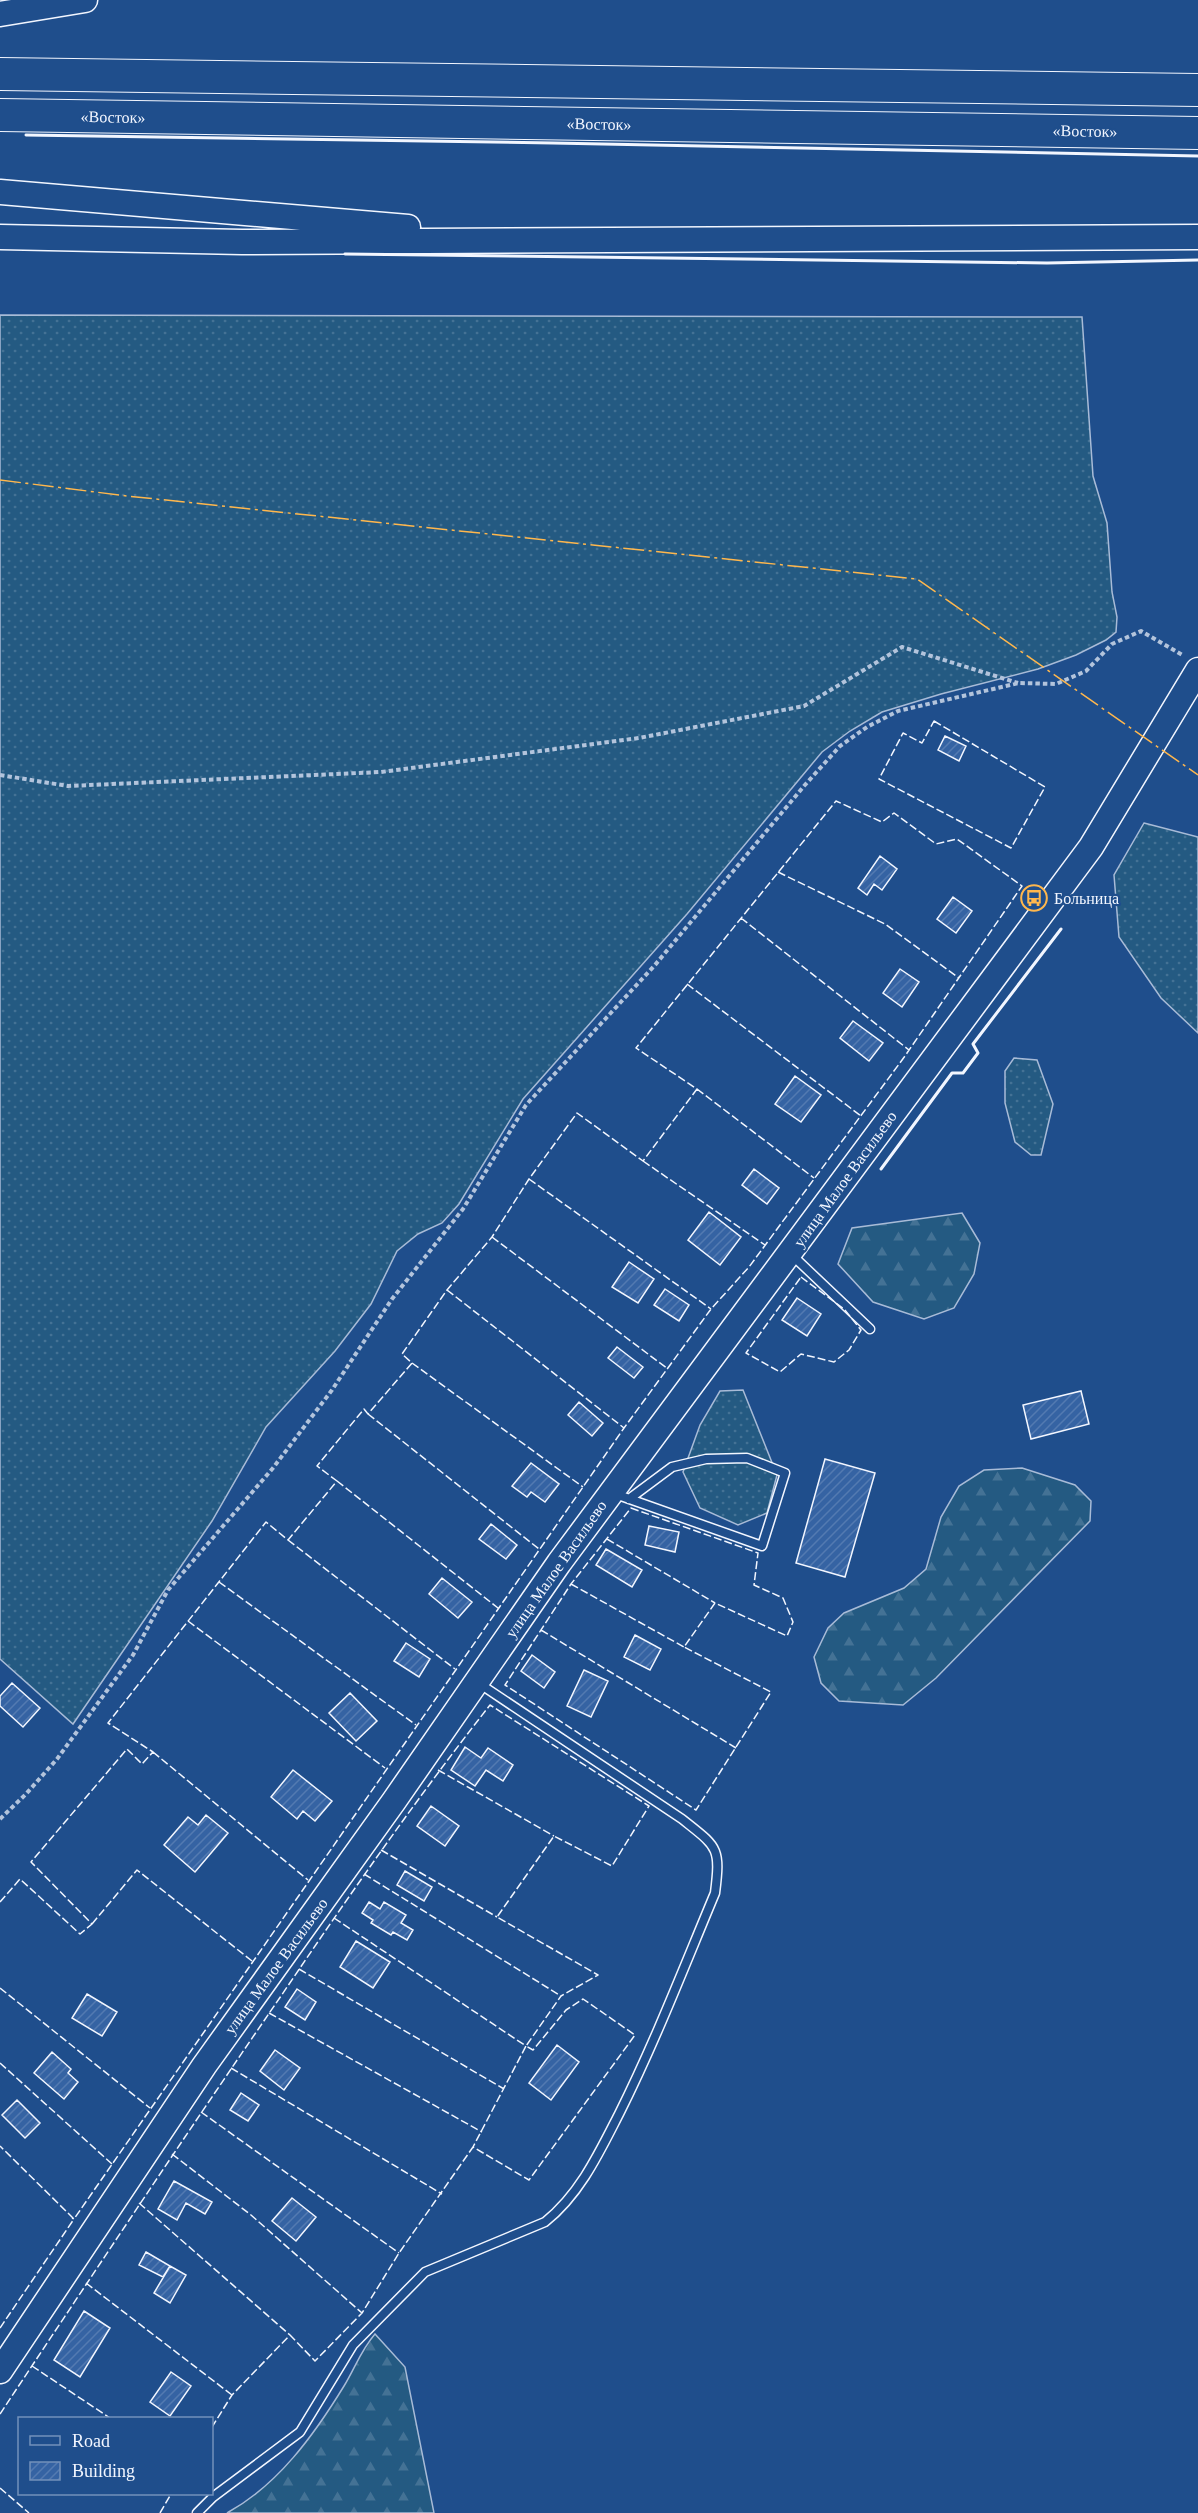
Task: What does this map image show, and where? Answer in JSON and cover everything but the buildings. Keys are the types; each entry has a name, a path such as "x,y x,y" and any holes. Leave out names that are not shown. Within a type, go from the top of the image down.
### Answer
{"highway":[{"path":"0,74 1198,90"},
{"name":"«Восток»","path":"0,115 1198,132"}],"main road":[{"path":"0,14 85,0"},
{"path":"0,192 560,241"},
{"path":"0,237 242,242 1198,237"},
{"name":"улица Малое Васильево","path":"0,2371 204,2066 477,1681 620,1495 790,1254 1072,873 1096,838 1130,780 1193,664"}],"lane":[{"path":"790,1254 870,1329"},
{"path":"747,1458 785,1473 762,1546 620,1495 672,1467 706,1459 747,1458"},
{"path":"197,2513 213,2497 300,2432 353,2344 425,2272 545,2222 561,2209 592,2167 650,2053 715,1893 718,1865 713,1844 682,1819 477,1681"}],"path":[{"path":"0,1819 57,1759 133,1654 168,1590 273,1468 332,1390 392,1299 463,1209 526,1106 655,965 840,746 867,727 898,711 1019,683 1056,684 1086,671 1112,644 1141,631 1193,664"},
{"path":"0,775 68,786 381,772 639,738 804,706 902,647 1019,683"}],"green space":[{"path":"0,315 1082,317 1093,476 1107,523 1112,592 1117,617 1116,632 1106,640 1076,655 1038,669 882,712 850,731 822,752 687,914 523,1099 459,1204 442,1223 418,1234 397,1251 371,1304 335,1351 266,1427 212,1521 73,1724 0,1659"},
{"path":"1144,823 1198,837 1198,1033 1161,998 1119,937 1114,875"},
{"path":"1014,1058 1037,1060 1053,1104 1041,1155 1031,1155 1015,1142 1005,1103 1005,1071"},
{"path":"962,1213 980,1243 974,1274 954,1308 924,1319 873,1302 838,1264 852,1228"},
{"path":"743,1390 777,1475 767,1513 738,1525 700,1508 683,1472 700,1425 720,1391"},
{"path":"1022,1468 1075,1485 1091,1501 1090,1521 936,1678 903,1705 839,1701 821,1683 814,1657 828,1628 844,1613 904,1588 926,1569 941,1517 959,1486 984,1470"},
{"path":"375,2334 405,2367 434,2513 227,2513 263,2488 293,2457 332,2404"}],"fence":[{"path":"934,721 1045,787 1011,848 879,779 903,733 922,743 934,721"},
{"path":"0,1902 20,1879 80,1934 92,1924 31,1862 127,1749 142,1764 153,1752 108,1723 266,1522 288,1540 337,1481 317,1466 364,1409 368,1414 412,1363 402,1354 447,1290 492,1237 529,1179 577,1113 643,1161 697,1089 636,1048 836,801 882,822 894,813 936,844 957,839 1022,886 905,1056 749,1267 711,1309 624,1428 74,2219 0,2146"},
{"path":"778,872 885,924 959,978"},
{"path":"741,918 909,1050"},
{"path":"687,984 861,1116"},
{"path":"697,1089 814,1178"},
{"path":"643,1161 765,1245"},
{"path":"529,1179 711,1309"},
{"path":"492,1237 668,1369"},
{"path":"801,1277 844,1309 861,1330 849,1350 834,1362 801,1354 780,1372 746,1353 801,1277"},
{"path":"447,1290 624,1428"},
{"path":"412,1363 583,1487"},
{"path":"368,1414 539,1549"},
{"path":"337,1481 498,1608"},
{"path":"631,1508 758,1553 754,1585 783,1598 793,1622 787,1636 715,1603 684,1647 771,1692 696,1810 505,1685 571,1584 631,1508"},
{"path":"607,1539 715,1603"},
{"path":"288,1540 455,1669"},
{"path":"219,1582 416,1725"},
{"path":"571,1584 684,1647"},
{"path":"188,1621 385,1768"},
{"path":"541,1630 736,1748"},
{"path":"0,2414 332,1922 409,1812 490,1705 649,1806 612,1866 554,1836 497,1917 598,1975 561,1996 526,2046 533,2050 566,2010 583,1999 635,2035 529,2180 473,2147 399,2253 362,2313 315,2361 290,2335 232,2395 213,2425"},
{"path":"153,1752 308,1880"},
{"path":"438,1770 554,1836"},
{"path":"381,1850 497,1917"},
{"path":"92,1924 137,1870 252,1961"},
{"path":"364,1874 561,1996"},
{"path":"334,1918 526,2046 473,2147"},
{"path":"299,1969 504,2089"},
{"path":"0,1988 150,2108"},
{"path":"269,2013 482,2132"},
{"path":"0,2063 112,2164"},
{"path":"231,2068 442,2194"},
{"path":"201,2112 399,2253"},
{"path":"172,2154 251,2215 362,2313"},
{"path":"139,2203 290,2335"},
{"path":"0,2328 74,2219 72,2218"},
{"path":"86,2283 232,2395"},
{"path":"32,2366 108,2417"},
{"path":"0,2488 29,2513"},
{"path":"160,2513 170,2495"}],"wall":[{"path":"26,135 1198,156"},
{"path":"345,254 1047,263 1198,260"},
{"path":"881,1169 952,1073 963,1073 978,1053 973,1044 1061,929"}],"power":[{"path":"0,480 127,496 917,579 1198,775"}],"place":[{"name":"Больница","path":"1034,898"}]}
